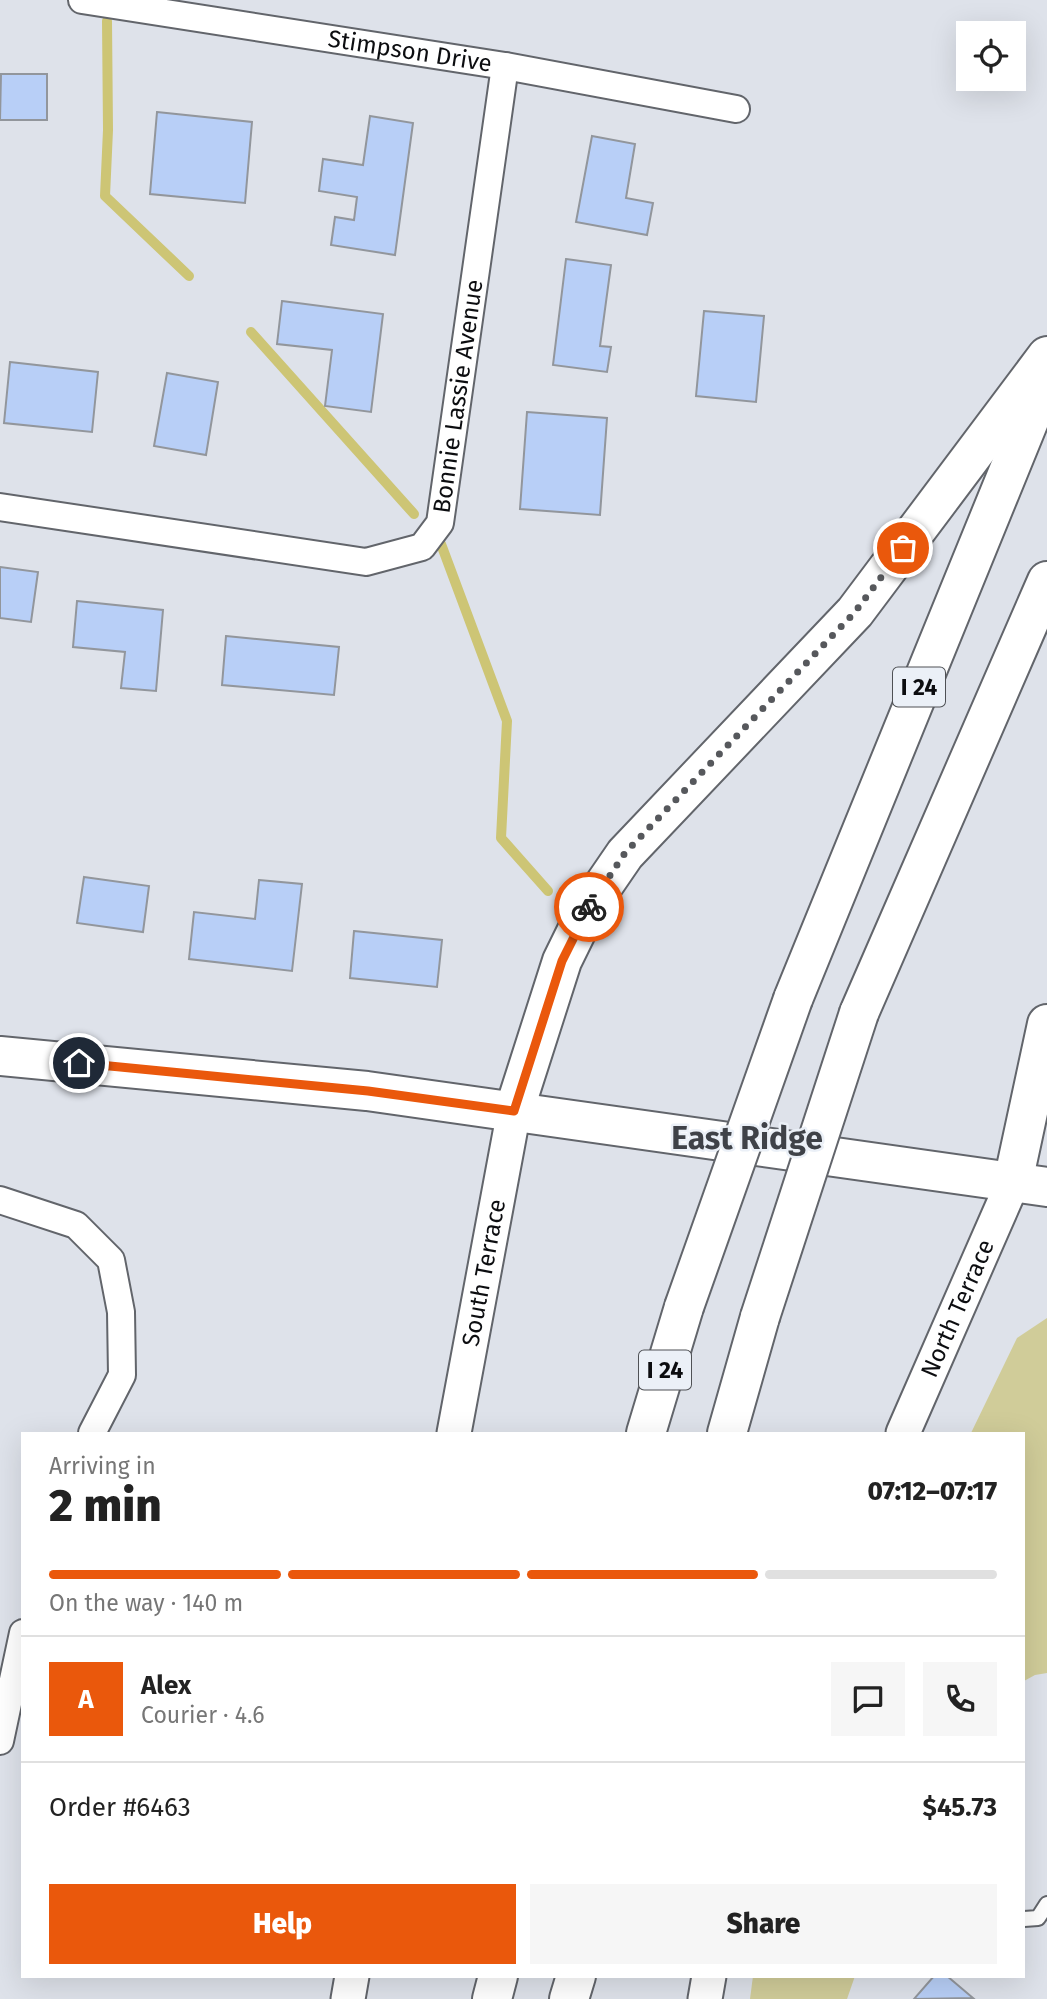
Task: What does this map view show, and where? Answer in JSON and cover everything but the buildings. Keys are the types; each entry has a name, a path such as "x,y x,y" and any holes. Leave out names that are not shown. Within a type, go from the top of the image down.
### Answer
{"main road":[{"path":"514,1111 562,961 588,908 625,853 855,612 1047,356"},
{"name":"I 24","path":"646,1432 684,1307 793,999 1047,376"},
{"path":"727,1432 760,1317 859,1013 1047,582"},
{"path":"0,1056 368,1091 1030,1185 1047,1024"},
{"path":"492,1999 497,1978"},
{"path":"569,1999 575,1978"}],"street":[{"name":"Stimpson Drive","path":"82,0 505,65 736,109"},
{"name":"Bonnie Lassie Avenue","path":"0,507 366,562 422,547 440,523 505,65"},
{"name":"South Terrace","path":"454,1432 514,1111"},
{"name":"North Terrace","path":"904,1432 1030,1185"},
{"path":"0,1200 76,1225 111,1260 121,1312 122,1375 93,1432"},
{"path":"0,1741 21,1642"},
{"path":"348,1999 352,1978"},
{"path":"705,1999 709,1978"}],"lane":[{"path":"1025,1919 1038,1918 1047,1904"}],"shaded area":[{"path":"1047,1318 1047,1673 1025,1680 1025,1432 971,1432 1017,1338"},
{"path":"753,1978 854,1978 847,1999 750,1999"}],"waterway":[{"path":"107,21 108,130 105,196 189,276"},
{"path":"251,332 414,514"},
{"path":"441,544 507,721 501,838 548,891"}],"way so far":[{"path":"589,907 625,853 855,612 903,548"}],"district":[{"name":"East Ridge","path":"747,1138"}],"route":[{"path":"79,1063 368,1091 514,1111 562,961 589,907"}]}
